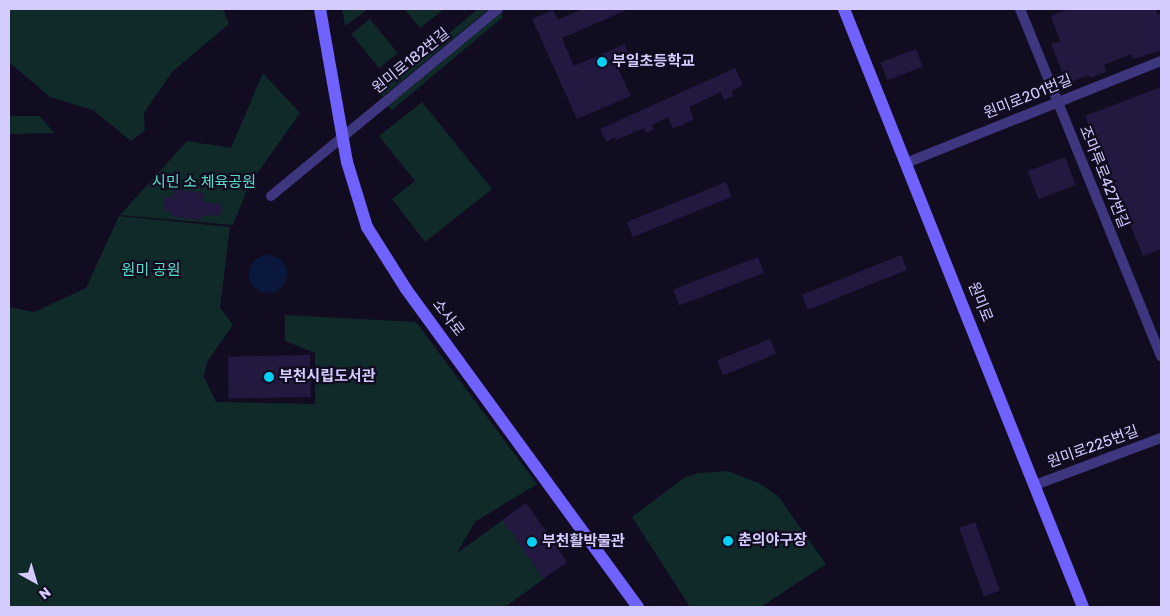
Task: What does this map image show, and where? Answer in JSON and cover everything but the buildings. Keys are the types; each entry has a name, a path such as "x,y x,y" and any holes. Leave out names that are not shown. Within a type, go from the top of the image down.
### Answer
{"street":[{"name":"소사로","path":"320,9 347,162 367,227 406,289 638,607"},
{"name":"원미로182번길","path":"271,196 498,9"},
{"name":"원미로","path":"844,9 1083,607"},
{"name":"조마루로427번길","path":"1020,9 1161,357"},
{"name":"원미로201번길","path":"906,163 1161,60"},
{"name":"원미로225번길","path":"1035,485 1161,438"}],"green space":[{"path":"9,9 223,9 229,24 172,72 144,113 145,130 131,141 93,110 50,97 9,62"},
{"path":"342,9 368,9 345,26"},
{"path":"404,9 444,9 420,28"},
{"path":"478,9 489,9 382,97 378,92"},
{"path":"501,12 503,17 392,110 387,106"},
{"path":"370,19 398,53 379,68 351,34"},
{"name":"시민 소 체육공원","path":"263,73 300,113 249,185 233,225 120,215 187,141 231,148"},
{"path":"422,102 492,189 425,242 392,199 415,181 379,136"},
{"path":"10,116 40,116 54,133 9,134"},
{"name":"원미 공원","path":"119,216 230,227 220,308 233,325 207,362 204,377 216,402 315,404 315,353 285,341 285,315 416,322 537,484 475,522 457,553 503,520 545,578 505,607 9,607 9,307 34,312 86,288"},
{"name":"춘의야구장","path":"728,471 759,483 778,496 826,564 761,607 690,607 632,517 685,477 699,473"}],"water":[{"path":"268,255 282,260 287,274 282,288 268,293 254,288 249,274 254,260"}],"place":[{"name":"부일초등학교","path":"602,62"},
{"name":"부천시립도서관","path":"269,377"},
{"name":"춘의야구장","path":"728,541"},
{"name":"부천활박물관","path":"532,542"}]}
